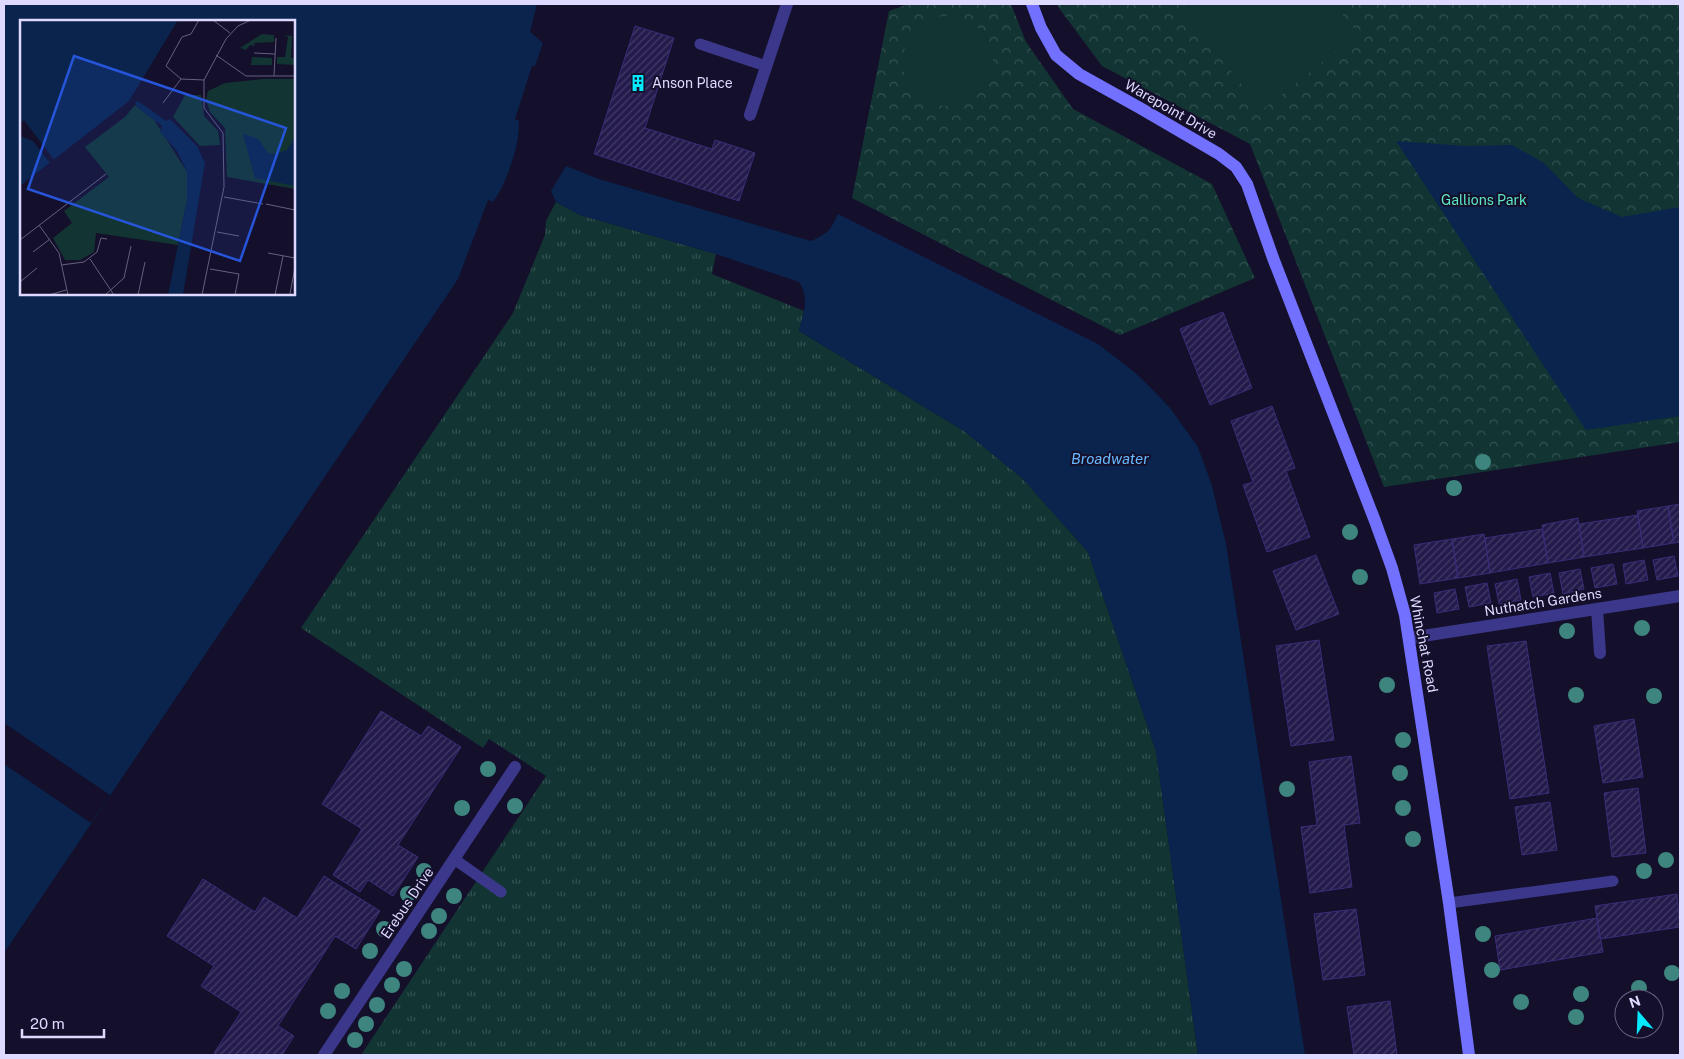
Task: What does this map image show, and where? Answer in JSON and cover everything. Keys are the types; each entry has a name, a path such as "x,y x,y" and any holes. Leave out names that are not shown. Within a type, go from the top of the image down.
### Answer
{"street":[{"path":"750,115 787,4"},
{"name":"Warepoint Drive","path":"1032,4 1041,28 1056,55 1079,74 1211,149 1236,167 1247,184 1273,258"},
{"name":"Whinchat Road","path":"1273,258 1379,531 1405,615 1449,903 1469,1055"},
{"name":"Nuthatch Gardens","path":"1410,638 1680,596"},
{"path":"1596,609 1600,653"},
{"name":"Erebus Drive","path":"324,1055 515,767"}],"lane":[{"path":"700,44 766,66"},
{"path":"454,859 501,892"},
{"path":"1449,903 1613,881"}],"green space":[{"path":"908,4 1011,4 1026,42 1073,109 1212,184 1255,278 1120,335 852,198 889,11"},
{"name":"Gallions Park","path":"1056,4 1680,4 1680,442 1384,487 1250,144 1102,66"},
{"path":"1187,4 1334,4 1358,34 1262,110 1181,8"},
{"path":"948,16 965,20 980,29 989,44 993,61 989,78 980,93 965,102 948,106 931,102 916,93 907,78 903,61 907,44 916,29 931,20"},
{"path":"556,202 580,215 716,254 712,274 804,311 799,331 964,431 1022,478 1088,552 1156,751 1198,1055 361,1055 546,776 489,739 483,748 301,628 513,313 545,235 546,221"}],"water":[{"path":"4,4 537,4 530,32 543,43 535,66 532,66 515,119 519,121 519,130 515,152 508,174 498,194 493,202 488,200 458,279 4,953"},
{"path":"1396,141 1466,146 1512,145 1544,163 1578,198 1622,217 1680,207 1680,416 1586,430"},
{"name":"Broadwater","path":"566,166 599,179 811,241 828,231 838,214 1098,344 1133,371 1170,408 1198,447 1212,486 1226,544 1305,1055 1198,1055 1156,751 1088,552 1022,478 964,431 799,331 805,300 799,282 716,254 580,215 556,202 551,191"}],"pier":[{"path":"4,723 110,795 91,823 4,764"}],"building":[{"name":"Anson Place","path":"635,26 674,38 645,128 712,149 715,140 755,153 739,201 594,154"},
{"path":"1223,312 1252,388 1210,405 1180,329"},
{"path":"1272,406 1295,468 1286,471 1310,537 1267,552 1243,485 1253,482 1231,421"},
{"path":"1680,504 1680,542 1674,543 1668,506"},
{"path":"1668,506 1674,543 1643,548 1637,511"},
{"path":"1638,515 1643,548 1584,557 1579,524"},
{"path":"1578,518 1584,557 1548,563 1542,525"},
{"path":"1542,529 1548,563 1490,573 1485,538"},
{"path":"1484,534 1490,573 1458,578 1452,539"},
{"path":"1452,539 1458,578 1420,584 1414,545"},
{"path":"1316,555 1339,614 1296,630 1273,571"},
{"path":"1674,556 1678,576 1657,580 1653,560"},
{"path":"1644,560 1648,580 1626,584 1623,564"},
{"path":"1613,564 1617,584 1595,588 1591,568"},
{"path":"1580,569 1584,589 1563,594 1559,573"},
{"path":"1550,573 1554,593 1533,597 1529,577"},
{"path":"1517,579 1521,600 1499,604 1495,584"},
{"path":"1487,583 1491,603 1469,607 1465,587"},
{"path":"1455,589 1459,609 1437,613 1434,593"},
{"path":"1319,640 1334,740 1291,746 1276,646"},
{"path":"1526,641 1549,793 1510,799 1487,646"},
{"path":"381,711 421,736 428,726 461,747 398,845 418,857 393,896 368,880 360,892 333,875 362,829 322,804"},
{"path":"1634,719 1643,777 1603,783 1594,726"},
{"path":"1351,756 1360,823 1344,825 1352,887 1310,893 1301,827 1317,825 1309,762"},
{"path":"1638,788 1646,853 1612,857 1604,793"},
{"path":"1550,802 1557,850 1522,855 1515,807"},
{"path":"324,876 380,911 356,949 335,936 278,1026 294,1036 282,1055 218,1055 214,1053 241,1012 201,986 214,966 167,936 203,879 255,912 264,897 297,918"},
{"path":"1677,894 1680,927 1600,939 1595,906"},
{"path":"1356,909 1365,975 1323,980 1314,914"},
{"path":"1597,918 1603,952 1500,970 1495,936"},
{"path":"1390,1001 1397,1055 1354,1055 1347,1007"}],"place":[{"name":"Anson Place","path":"638,83"}]}
